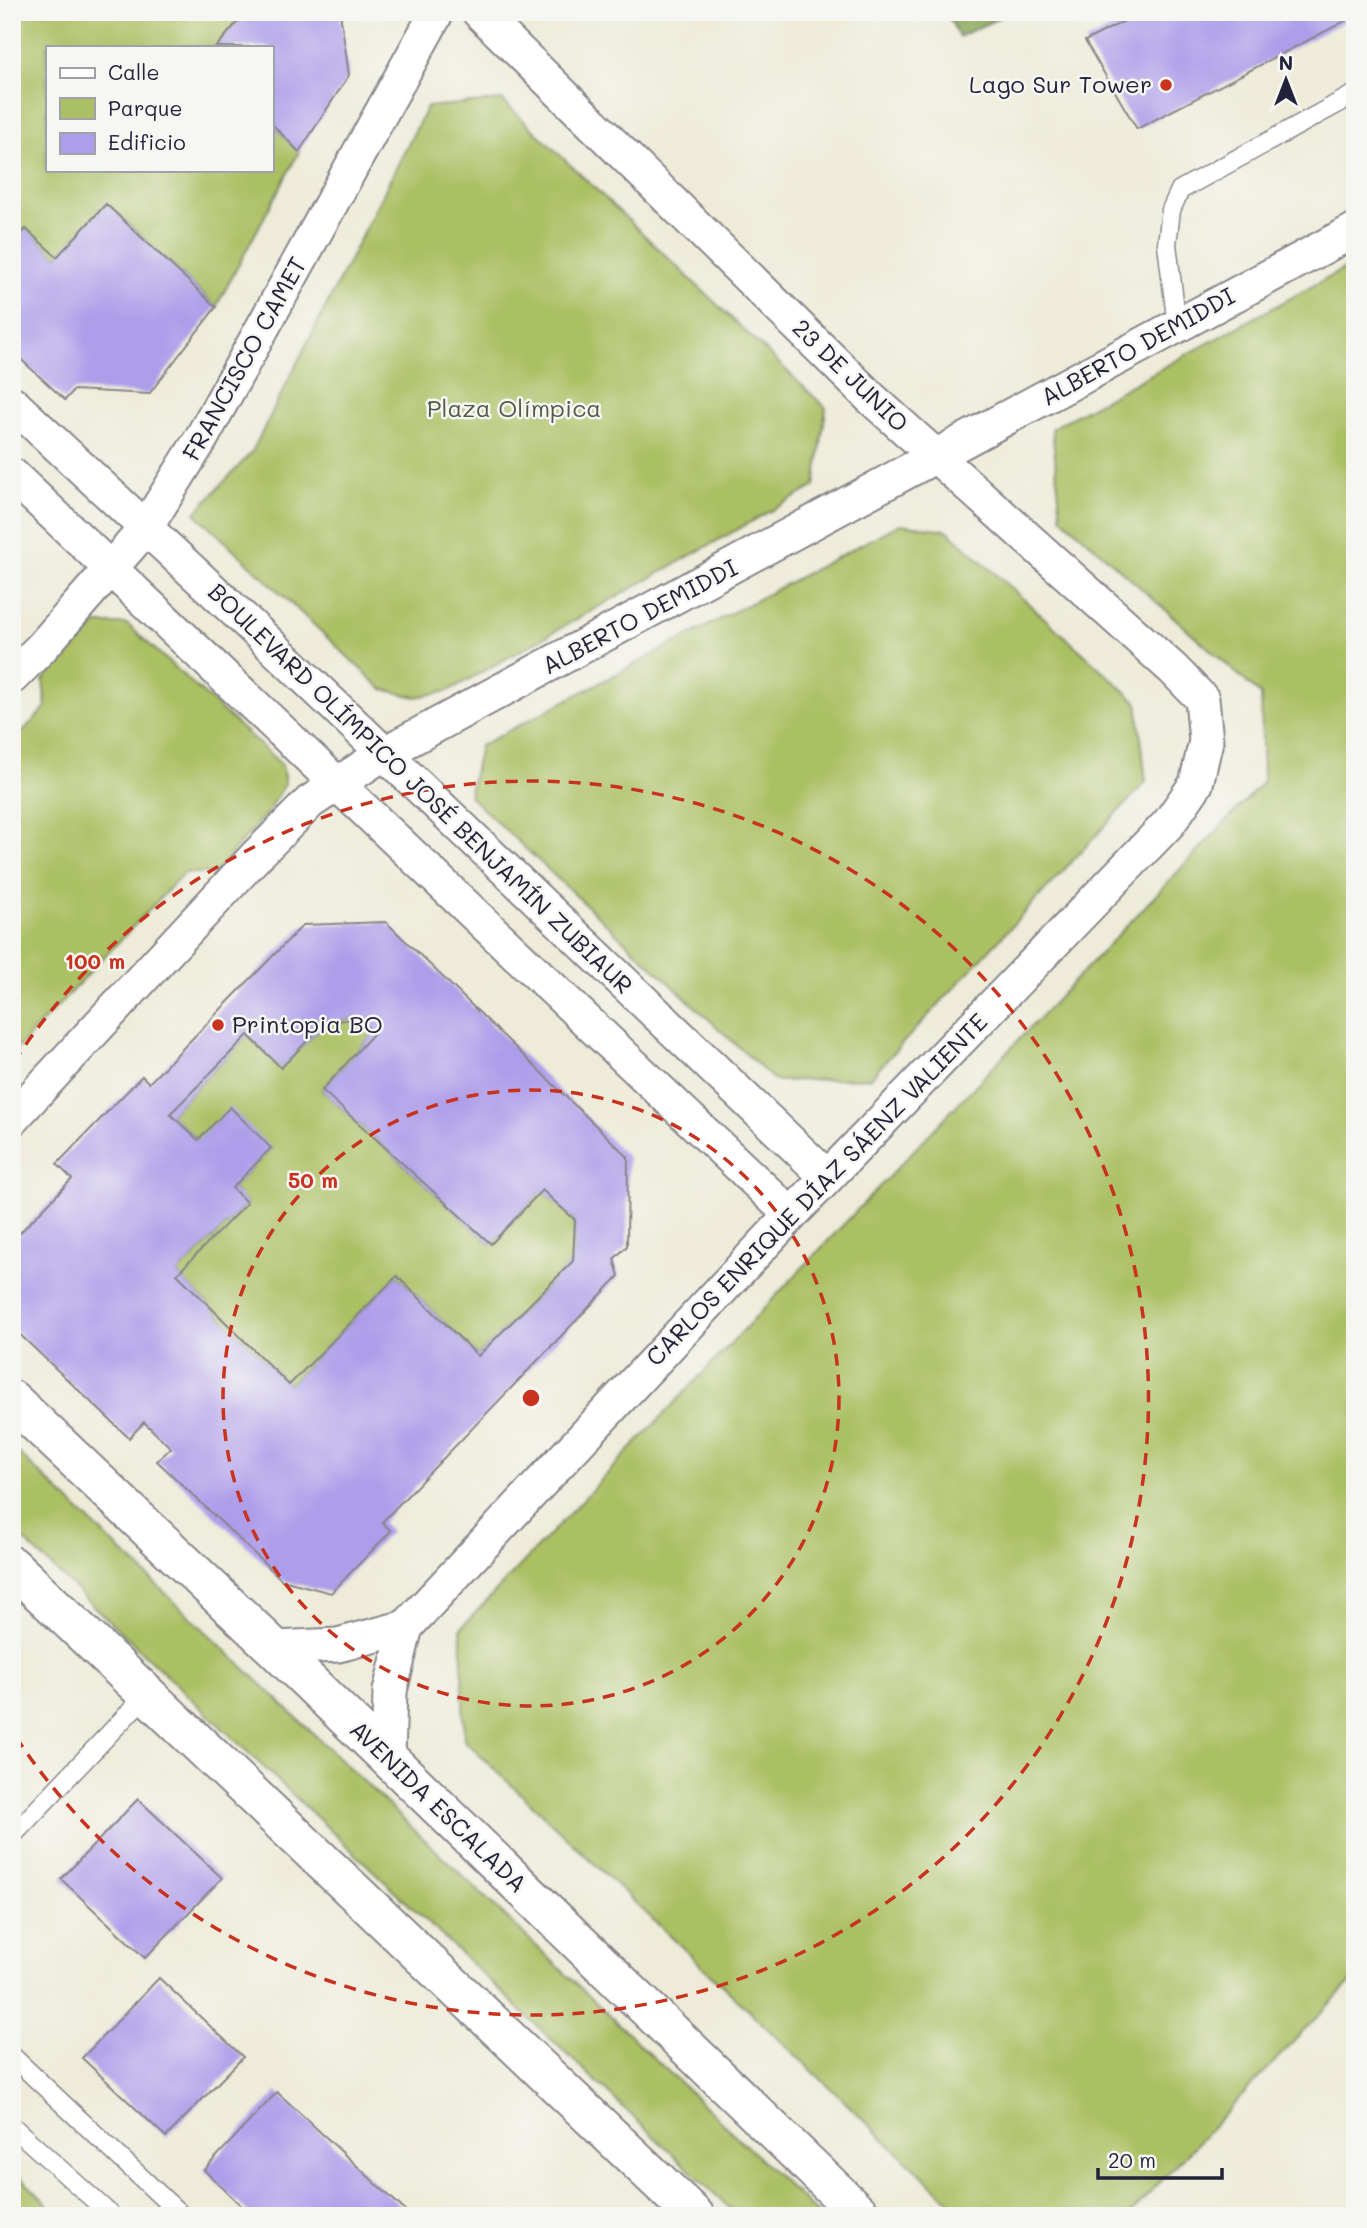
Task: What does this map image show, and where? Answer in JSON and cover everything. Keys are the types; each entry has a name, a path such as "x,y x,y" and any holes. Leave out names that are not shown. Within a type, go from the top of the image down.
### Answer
{"main road":[{"name":"AVENIDA ESCALADA","path":"12,1400 274,1648 862,2216"},
{"path":"12,1566 695,2216"}],"street":[{"name":"FRANCISCO CAMET","path":"12,677 41,648 145,529 201,439 437,12"},
{"name":"23 DE JUNIO","path":"479,12 862,389 1173,669 1202,699 1206,741"},
{"name":"ALBERTO DEMIDDI","path":"12,1119 256,856 310,802 383,754 1355,230"},
{"name":"BOULEVARD OLÍMPICO JOSÉ BENJAMÍN ZUBIAUR","path":"12,403 251,626 827,1177"},
{"name":"BOULEVARD OLÍMPICO JOSÉ BENJAMÍN ZUBIAUR","path":"12,475 791,1215"},
{"name":"CARLOS ENRIQUE DÍAZ SÁENZ VALIENTE","path":"388,1758 390,1691 405,1627 827,1177 1169,823 1196,784 1206,741"},
{"path":"274,1648 338,1645 405,1627"}],"lane":[{"path":"1177,327 1167,244 1171,210 1180,190 1355,94"},
{"path":"12,1836 147,1694"},
{"path":"12,2056 182,2216"},
{"path":"12,2126 112,2216"}],"green space":[{"path":"12,12 246,12 217,46 46,46 46,172 273,172 273,125 299,152 216,307 107,204 57,257 26,229 12,243"},
{"path":"946,12 1011,12 959,37"},
{"name":"Plaza Olímpica","path":"502,100 826,408 815,486 448,691 416,697 382,689 195,513 252,452 427,107"},
{"path":"1355,263 1355,1977 1128,2216 965,2216 464,1740 461,1628 1263,782 1261,695 1061,517 1052,428"},
{"path":"900,524 947,530 1137,702 1146,782 870,1078 775,1081 469,796 480,746"},
{"path":"97,624 127,624 282,765 285,784 268,812 215,873 184,873 12,1054 12,743 46,707 43,680"},
{"path":"358,1018 374,1033 322,1090 491,1244 542,1190 575,1220 573,1261 478,1356 397,1276 289,1385 177,1274 247,1204 232,1188 271,1148 198,1140 170,1114 248,1035 281,1067 325,1023"},
{"path":"12,1447 820,2216 738,2216 12,1529"},
{"path":"12,2169 60,2216 12,2216"}],"building":[{"path":"246,12 340,12 349,75 299,152 273,125 273,46 217,46"},
{"name":"Lago Sur Tower","path":"1142,12 1355,12 1355,16 1137,129 1085,41"},
{"path":"106,204 216,307 149,394 74,390 65,400 12,351 12,243 26,229 57,257"},
{"path":"386,922 628,1157 627,1246 614,1259 619,1276 382,1522 391,1531 331,1593 282,1580 157,1461 171,1448 144,1422 129,1438 12,1327 12,1241 72,1179 57,1164 142,1076 149,1083 303,925","holes":["358,1018 374,1033 322,1090 491,1244 542,1190 575,1220 573,1261 478,1356 397,1276 289,1385 177,1274 247,1203 232,1188 271,1148 230,1107 198,1140 170,1114 248,1035 281,1068 325,1023"]},
{"path":"138,1799 222,1878 145,1958 61,1879"},
{"path":"159,1978 243,2057 166,2137 82,2058"},
{"path":"277,2092 411,2216 252,2216 204,2170"}],"place":[{"name":"Lago Sur Tower","path":"1166,85"},
{"name":"Printopia BO","path":"218,1025"}]}
